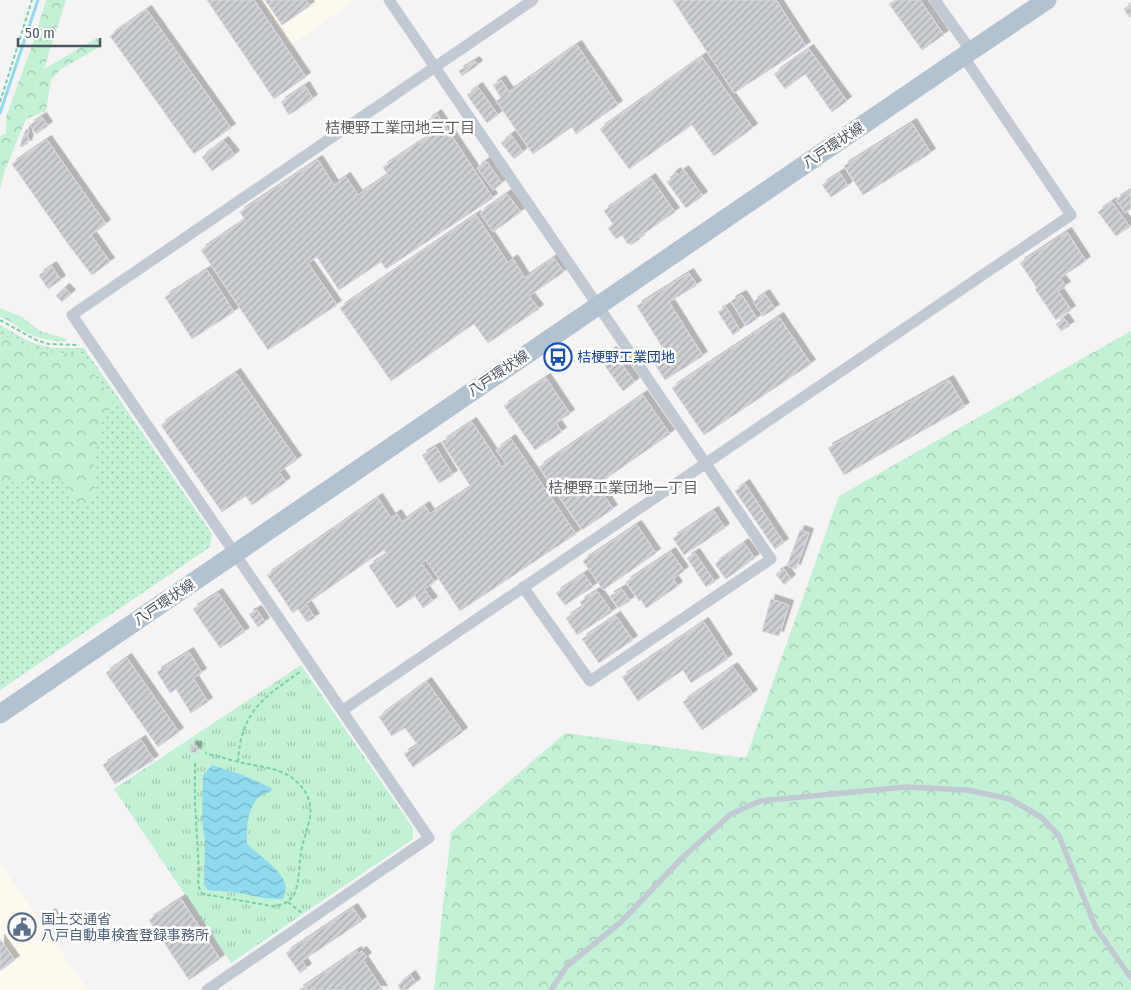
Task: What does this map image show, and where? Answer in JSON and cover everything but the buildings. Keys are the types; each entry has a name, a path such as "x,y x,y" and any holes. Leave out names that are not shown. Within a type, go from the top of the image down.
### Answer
{"main road":[{"name":"八戸環状線","path":"0,714 1047,0"}],"street":[{"path":"389,0 771,559 590,681 523,587"},
{"path":"206,990 429,838 72,315 533,0"},
{"path":"343,710 1071,215 935,0"}],"lane":[{"path":"551,990 567,966 621,922 682,858 731,814 760,801 906,787 967,790 1010,799 1040,817 1059,836 1096,928 1131,978"}],"path":[{"path":"0,102 32,0"},
{"path":"0,320 24,334 50,344 85,344 90,341"},
{"path":"238,762 241,735 254,709 261,700 312,665"},
{"path":"195,763 198,884 200,890 203,894 272,906 282,906 288,902 297,888 302,848 311,818 306,792 286,773 205,753"},
{"path":"288,902 310,920"}],"shaded area":[{"path":"259,0 356,0 290,46"},
{"name":"国土交通省 八戸自動車検査登録事務所","path":"0,863 88,990 0,990"}],"green space":[{"path":"46,0 66,0 44,69 97,38 101,46 60,70 51,80 46,111 26,119 5,170 0,189 0,139 6,133 6,117 34,40"},
{"path":"0,308 22,317 40,331 67,339 66,342 37,337 27,333 0,317"},
{"path":"0,325 32,343 51,348 84,348 212,534 210,547 0,690"},
{"path":"1131,331 1131,990 434,990 451,832 565,733 746,758 839,496"},
{"path":"0,333 24,346 43,352 81,354 113,402 101,425 94,462 95,491 90,505 74,504 69,484 50,479 16,483 5,480 0,495"},
{"path":"301,665 413,828 413,839 231,963 114,789"}],"water":[{"path":"212,765 243,775 272,788 270,792 257,799 253,805 248,820 247,844 281,875 286,887 283,899 263,898 229,891 211,891 204,885 203,775"}],"waterway":[{"path":"0,113 38,0"}],"place":[{"name":"桔梗野工業団地","path":"558,357"},
{"name":"国土交通省 八戸自動車検査登録事務所","path":"22,927"}],"district":[{"name":"桔梗野工業団地三丁目","path":"400,128"},
{"name":"桔梗野工業団地一丁目","path":"623,488"}]}
